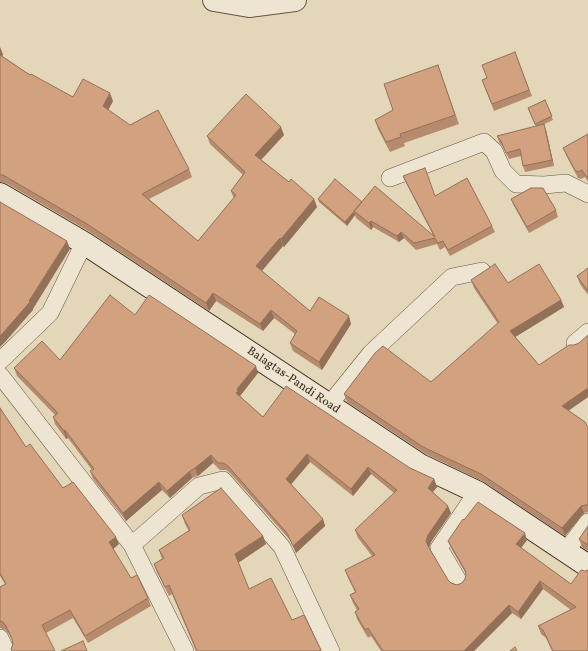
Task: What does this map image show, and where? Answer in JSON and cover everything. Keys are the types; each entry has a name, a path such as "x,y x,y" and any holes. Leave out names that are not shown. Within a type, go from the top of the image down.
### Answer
{"main road":[{"path":"214,0 249,6 295,0"},
{"name":"Balagtas-Pandi Road","path":"0,194 84,243 420,465 477,492 588,566"}],"street":[{"path":"390,178 484,142 494,151 503,171 516,184 544,185 566,183 588,194"},
{"path":"0,361 50,313 84,243"},
{"path":"329,405 371,354 452,277 482,271"},
{"path":"0,375 132,544 185,651"},
{"path":"132,544 199,486 223,480 282,548 332,651"},
{"path":"459,582 439,548 477,492"},
{"path":"566,551 588,522"},
{"path":"0,638 6,651"}],"building":[{"path":"515,52 529,90 492,104 482,80 487,78 482,65"},
{"path":"0,55 30,75 31,74 73,97 83,79 110,93 103,106 130,125 158,110 189,169 142,194 198,241 236,195 231,191 245,172 207,136 246,94 281,127 255,155 289,182 291,179 314,199 281,239 280,238 256,266 310,311 319,297 349,316 319,362 290,343 297,331 271,310 260,324 213,293 206,303 87,224 3,175 0,175"},
{"path":"438,65 455,115 400,134 401,137 386,142 375,120 393,110 384,84"},
{"path":"545,100 552,116 535,124 528,108"},
{"path":"544,124 552,160 523,166 520,149 506,153 497,136"},
{"path":"588,134 588,177 582,170 578,172 575,170 563,148"},
{"path":"425,168 435,196 467,178 492,226 448,250 443,241 438,243 435,238 414,243 401,232 397,236 371,221 369,223 354,211 375,186 435,237 403,176"},
{"path":"335,179 362,202 345,222 318,199"},
{"path":"531,188 543,188 556,210 527,227 511,199"},
{"path":"0,202 67,241 29,301 30,302 0,336"},
{"path":"495,264 508,283 539,264 561,300 510,331 539,365 569,345 579,343 588,335 588,388 562,406 585,422 588,427 588,505 581,506 562,528 481,474 423,447 344,394 375,353 383,346 431,382 499,322 471,280"},
{"path":"588,268 588,291 577,276"},
{"path":"110,295 135,315 149,295 256,366 237,389 238,391 236,393 263,417 286,386 410,468 434,479 428,488 448,506 428,535 426,541 451,583 457,585 462,583 466,574 448,541 463,519 464,520 478,502 525,533 516,544 571,584 581,570 588,570 588,651 553,651 543,630 538,626 576,607 540,581 518,612 509,605 464,651 383,651 368,628 365,630 355,612 359,609 350,595 356,592 345,570 375,555 355,530 397,490 368,467 351,489 307,454 286,479 323,519 293,546 287,533 228,466 223,463 218,463 211,455 167,491 159,482 123,513 90,471 94,469 65,430 64,431 53,417 58,413 14,368 42,341 60,360"},
{"path":"0,408 26,447 30,444 63,488 73,482 116,537 109,542 131,578 137,575 148,598 85,636 70,610 42,625 55,651 12,651 12,639 6,626 0,621 0,587 6,584 0,573"},
{"path":"221,488 263,536 235,554 249,589 271,578 292,620 304,615 321,650 197,651 169,585 165,587 154,564 164,558 159,550 190,530 182,515"},
{"path":"588,526 588,545 579,539"},
{"path":"83,641 87,651 61,651"},
{"path":"515,647 517,651 510,651"}]}
